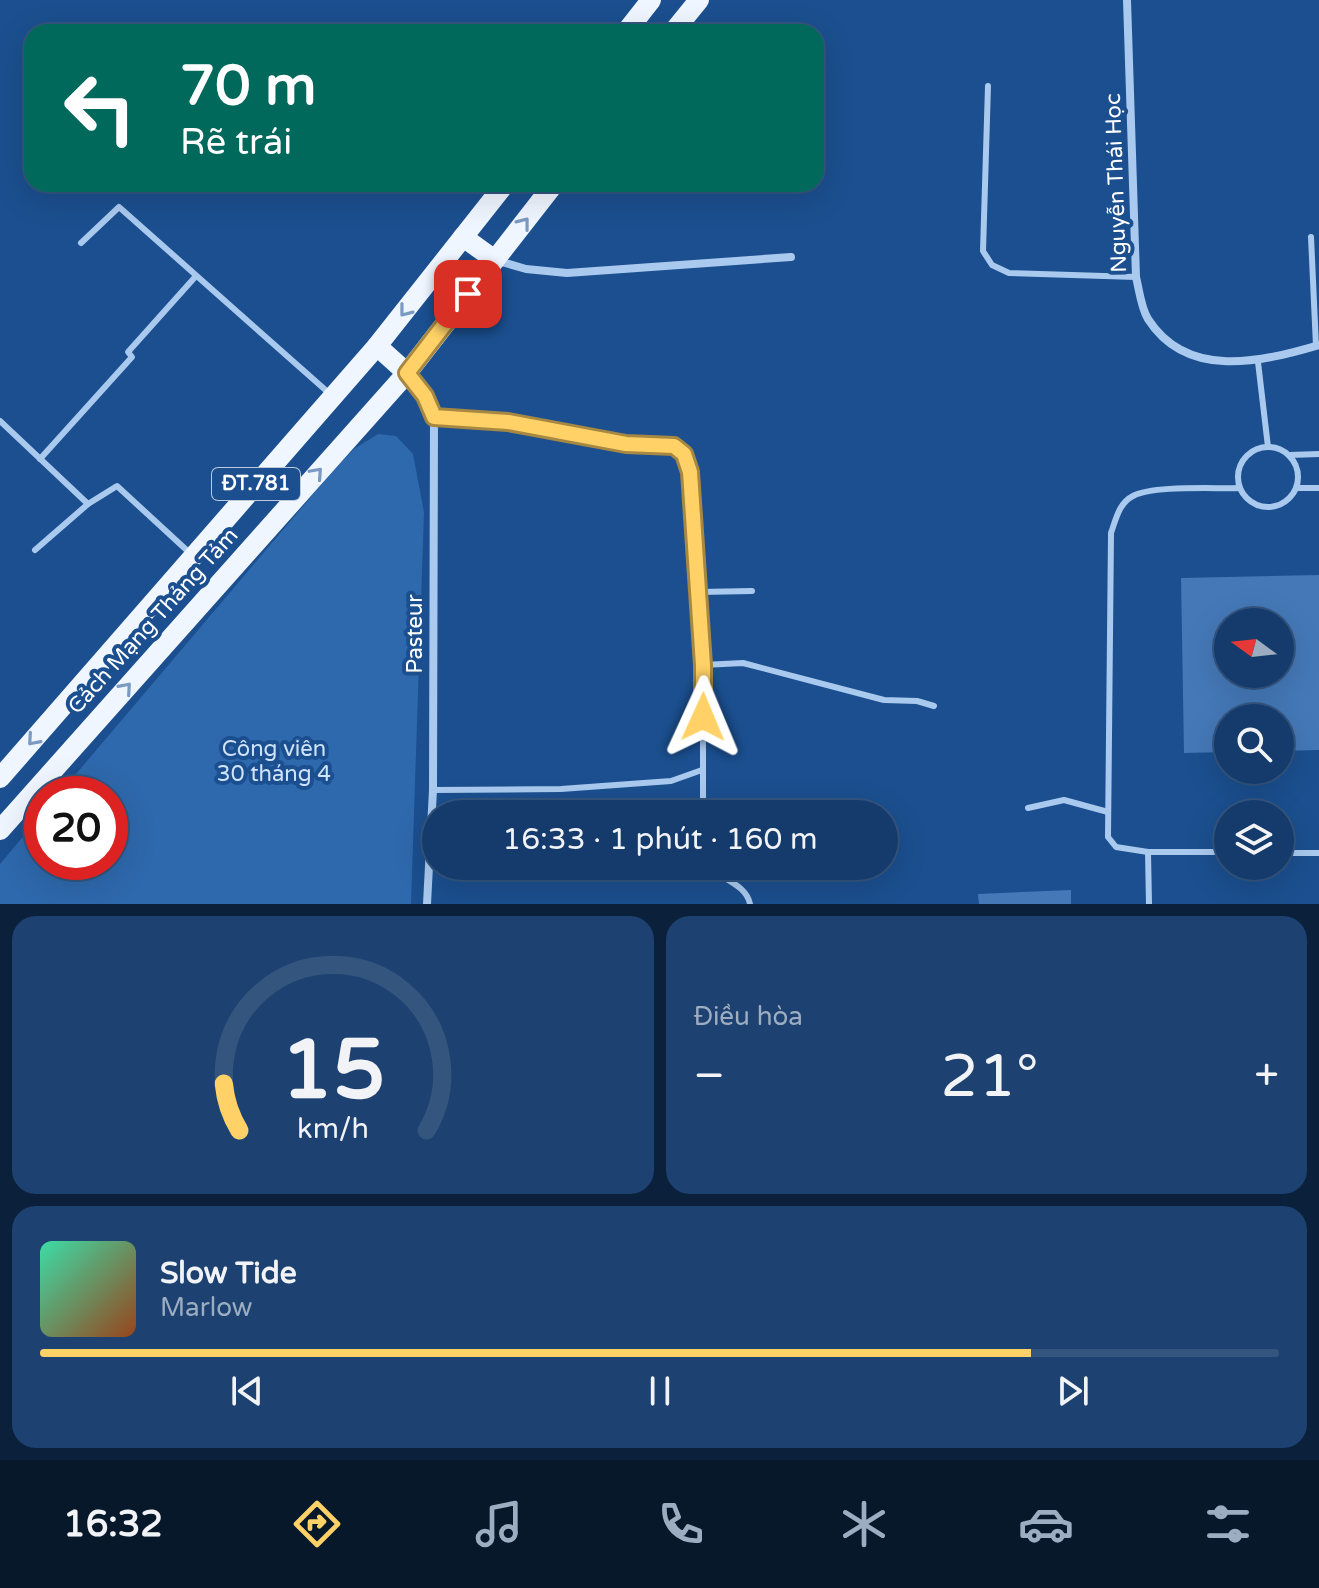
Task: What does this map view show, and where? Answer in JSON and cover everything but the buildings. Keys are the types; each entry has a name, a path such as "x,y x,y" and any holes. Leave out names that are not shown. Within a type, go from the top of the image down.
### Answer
{"main road":[{"path":"632,24 651,0"},
{"path":"680,24 699,0"},
{"name":"Cách Mạng Tháng Tám","path":"0,778 377,346 499,192"},
{"name":"Cách Mạng Tháng Tám","path":"0,830 407,373 548,192"},
{"path":"463,237 495,260"},
{"path":"377,346 407,373"}],"street":[{"name":"Nguyễn Thái Học","path":"1127,0 1136,277 1146,317 1169,343 1195,357 1258,362 1318,345"},
{"path":"495,260 526,269 567,273 791,257"},
{"name":"Pasteur","path":"407,373 425,396 434,417 433,790 427,904"}],"lane":[{"path":"988,86 983,251 992,265 1009,273 1136,277"},
{"path":"81,243 119,207 333,396"},
{"path":"1311,237 1318,345"},
{"path":"40,459 132,357 128,352 196,276"},
{"path":"1258,362 1268,447"},
{"path":"434,417 528,425 582,438 626,444 674,446 684,454 690,472 703,665 703,800"},
{"path":"0,421 88,504"},
{"path":"1256,449 1279,449 1289,455 1296,465 1298,476 1296,488 1289,498 1279,505 1268,507 1257,505 1247,498 1240,488 1238,472 1241,464 1256,449"},
{"path":"1289,455 1319,454"},
{"path":"35,550 88,504 117,486 193,556"},
{"path":"1214,852 1148,852 1116,847 1108,837 1111,533 1119,510 1131,496 1148,491 1240,488"},
{"path":"1296,488 1319,488"},
{"path":"699,592 752,591"},
{"path":"703,665 743,663 884,700 917,701 934,706"},
{"path":"433,790 561,789 671,781 702,770"},
{"path":"1028,808 1064,800 1108,812"},
{"path":"1148,852 1149,904"},
{"path":"1294,853 1319,853"},
{"path":"727,880 743,889 750,904"}],"green space":[{"name":"Công viên 30 tháng 4","path":"378,434 396,436 413,454 424,512 411,904 0,904 0,864 24,835 24,880 128,880 128,776 74,776 354,449"}],"route":[{"path":"468,294 407,373 425,396 434,417 508,422 582,438 674,446 684,454 690,472 703,665 703,717"}]}
